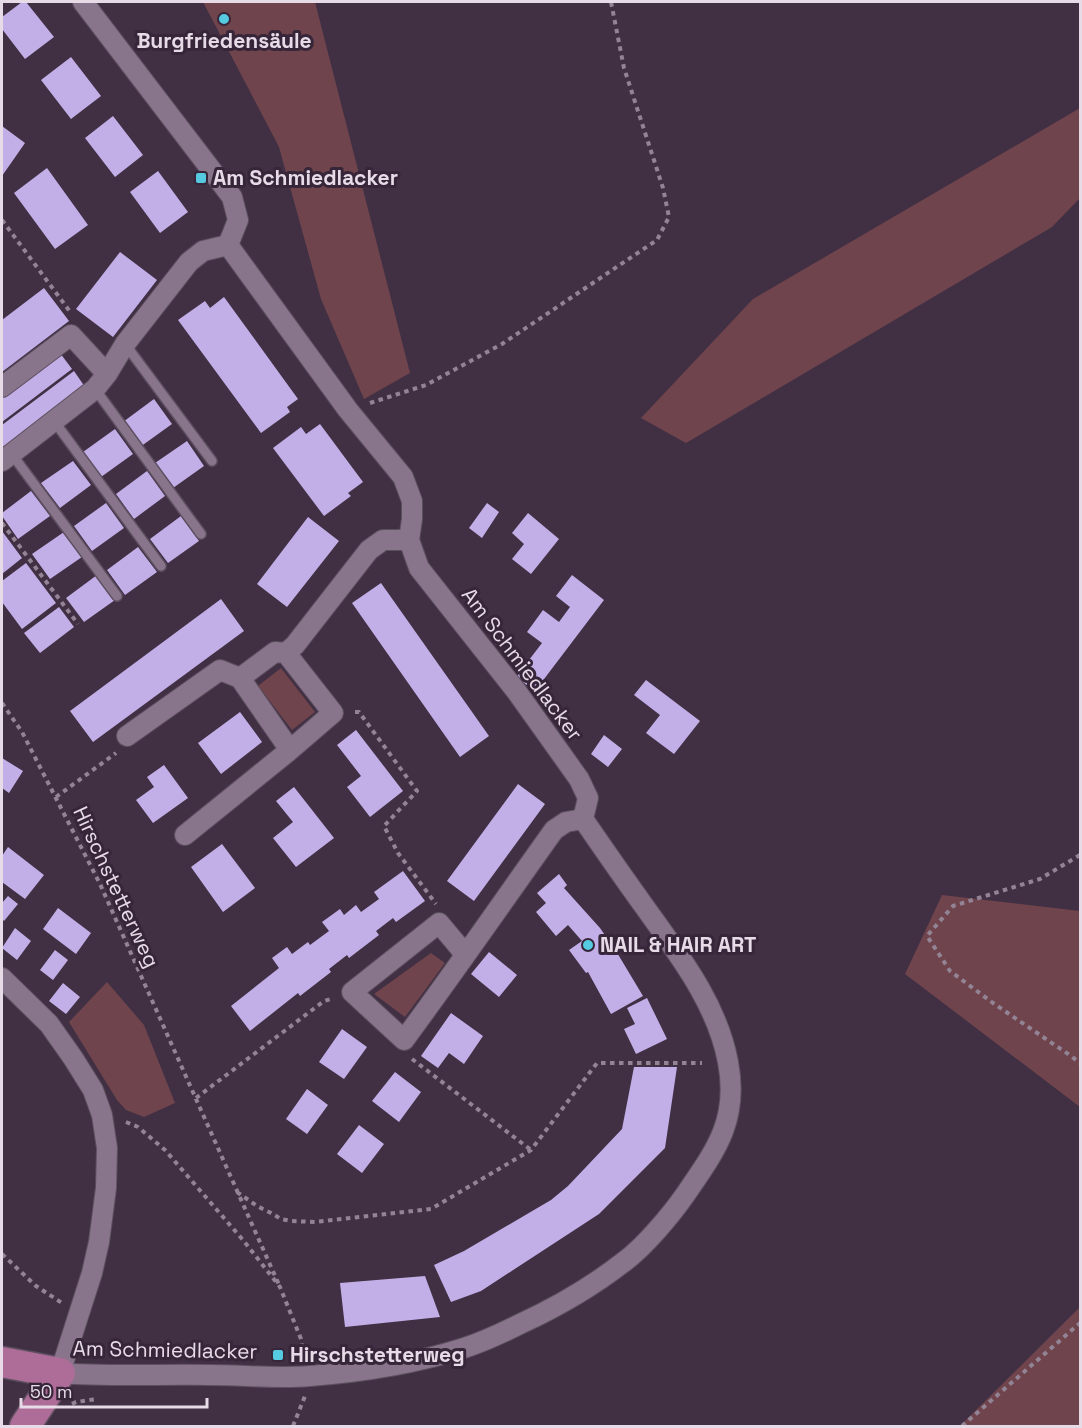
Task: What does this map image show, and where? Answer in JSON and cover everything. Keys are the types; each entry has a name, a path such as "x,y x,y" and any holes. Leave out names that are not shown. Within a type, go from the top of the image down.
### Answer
{"main road":[{"path":"2,1362 60,1372 25,1426"}],"street":[{"path":"6,457 101,382 125,344 189,262 203,251 228,244 238,220 232,197 83,2"},
{"name":"Am Schmiedlacker","path":"60,1372 95,1376 308,1377 368,1370 419,1360 497,1335 557,1306 627,1260 680,1202 711,1157 729,1111 728,1061 718,1028 705,998 686,966 583,819 588,798 579,779 516,692 419,568 409,540 412,501 403,477 348,410 228,244"},
{"path":"2,387 71,335 101,382"},
{"path":"286,653 295,645 369,549 383,540 409,540"},
{"path":"185,835 333,713 286,653 275,652 240,678"},
{"path":"126,736 220,670 240,678 290,750"},
{"path":"465,954 439,923 352,992 404,1040 554,830 566,822 583,819"},
{"path":"2,978 49,1024 93,1090 102,1115 107,1148 104,1212 99,1242 92,1273 60,1372"}],"lane":[{"path":"125,344 212,461"},
{"path":"101,382 201,534"},
{"path":"54,421 161,566"},
{"path":"6,457 117,596"}],"path":[{"path":"348,410 426,385 502,344 657,240 669,217 663,188 624,68 611,2"},
{"path":"2,220 73,315 71,335"},
{"path":"2,523 78,624"},
{"name":"Hirschstetterweg","path":"2,704 21,732 100,884 280,1287 301,1339 308,1377"},
{"path":"333,713 358,712 417,791 384,826 398,853 442,912 439,923"},
{"path":"56,797 123,748 126,736"},
{"path":"1080,855 1040,879 953,906 927,936 950,971 1080,1064"},
{"path":"196,1098 324,1001 352,992"},
{"path":"237,1191 264,1210 291,1221 315,1222 430,1209 531,1150 597,1063 702,1063"},
{"path":"430,1073 531,1150"},
{"name":"Hirschstetterweg","path":"102,1115 138,1127 165,1150 243,1240 280,1287"},
{"path":"2,1254 36,1286 65,1306 79,1310"},
{"path":"962,1426 1080,1323"},
{"path":"293,1426 306,1394 308,1377"}],"shaded area":[{"path":"203,2 315,2 410,373 364,399 321,299 279,147"},
{"path":"1080,108 1080,198 1052,227 686,443 641,418 753,299"},
{"path":"281,668 315,712 292,730 258,686"},
{"path":"942,895 1080,911 1080,1107 905,974"},
{"path":"431,953 445,963 405,1017 374,994"},
{"path":"107,982 144,1025 175,1103 144,1117 126,1110 117,1100 69,1022"},
{"path":"1080,1307 1080,1426 960,1426"}],"building":[{"path":"22,2 26,2 54,37 25,59 2,29 2,17"},
{"path":"71,57 101,96 71,119 41,80"},
{"path":"113,116 143,155 115,177 85,138"},
{"path":"2,126 25,143 2,176"},
{"path":"47,168 88,225 55,249 14,193"},
{"path":"158,171 188,212 160,233 130,192"},
{"path":"120,252 157,280 113,337 76,309"},
{"path":"44,288 69,321 2,372 2,320"},
{"path":"224,297 298,399 287,407 290,412 261,433 178,320 205,301 210,308"},
{"path":"60,353 72,369 2,422 2,397"},
{"path":"74,371 85,387 2,449 2,425"},
{"path":"154,399 172,424 140,447 123,422"},
{"path":"320,424 363,482 348,493 351,496 324,516 273,448 301,427 306,434"},
{"path":"115,429 133,454 101,477 83,452"},
{"path":"187,441 204,466 173,488 155,463"},
{"path":"73,461 91,485 60,508 41,483"},
{"path":"147,471 165,496 134,519 116,494"},
{"path":"31,491 50,516 18,539 2,513"},
{"path":"106,503 124,528 92,551 74,526"},
{"path":"487,503 499,512 482,538 469,528"},
{"path":"528,513 559,539 531,574 512,559 524,544 512,533"},
{"path":"181,516 199,541 168,563 150,539"},
{"path":"308,517 339,541 287,607 257,584"},
{"path":"2,531 22,558 2,574"},
{"path":"64,532 82,557 50,579 32,554"},
{"path":"138,547 157,572 125,595 107,570"},
{"path":"26,563 56,603 22,629 2,602 2,581"},
{"path":"97,575 115,600 84,622 66,598"},
{"path":"572,575 604,600 535,691 516,677 542,643 527,632 543,610 559,622 570,607 556,596"},
{"path":"381,583 489,736 460,757 352,603"},
{"path":"221,599 244,631 93,742 70,711"},
{"path":"59,607 74,627 40,653 24,633"},
{"path":"646,680 700,721 674,754 646,733 660,715 634,695"},
{"path":"240,712 262,742 221,774 198,743"},
{"path":"356,730 403,791 370,817 347,787 361,776 337,745"},
{"path":"604,735 622,749 608,767 591,754"},
{"path":"2,758 23,771 9,793 2,788"},
{"path":"164,765 188,798 153,823 136,800 154,787 147,777"},
{"path":"518,784 545,804 474,901 447,881"},
{"path":"294,787 334,838 296,867 273,838 293,822 276,801"},
{"path":"222,844 255,888 223,912 191,867"},
{"path":"8,847 44,875 25,899 2,882 2,856"},
{"path":"403,871 425,901 396,922 393,918 376,931 379,935 349,958 347,955 329,969 331,972 300,996 298,993 250,1031 231,1006 279,968 272,958 287,947 292,954 308,942 310,945 329,931 322,922 340,909 344,915 356,905 361,912 379,899 374,892"},
{"path":"559,874 567,885 564,888 600,928 643,996 611,1014 588,972 586,973 569,950 582,941 568,925 556,936 536,912 546,903 537,893"},
{"path":"8,896 18,904 4,921 2,903"},
{"path":"58,908 91,933 76,954 43,929"},
{"path":"15,928 31,941 17,960 2,948"},
{"path":"55,950 68,960 53,980 40,970"},
{"path":"489,952 517,975 499,997 471,974"},
{"path":"63,983 80,997 66,1014 49,1001"},
{"path":"647,998 667,1039 636,1054 624,1029 635,1024 627,1008"},
{"path":"451,1013 483,1036 464,1064 449,1053 438,1068 421,1056"},
{"path":"342,1029 367,1047 344,1079 319,1062"},
{"path":"634,1067 677,1067 665,1148 599,1214 481,1291 451,1302 434,1265 464,1251 551,1200 568,1186 622,1129"},
{"path":"395,1072 421,1092 399,1122 372,1101"},
{"path":"307,1089 328,1105 307,1134 286,1119"},
{"path":"359,1125 384,1144 362,1173 337,1154"},
{"path":"425,1276 440,1317 345,1327 340,1283"}],"place":[{"name":"Burgfriedensäule","path":"224,19"},
{"name":"Am Schmiedlacker","path":"201,178"},
{"name":"NAIL & HAIR ART","path":"588,945"},
{"name":"Hirschstetterweg","path":"278,1355"}]}
